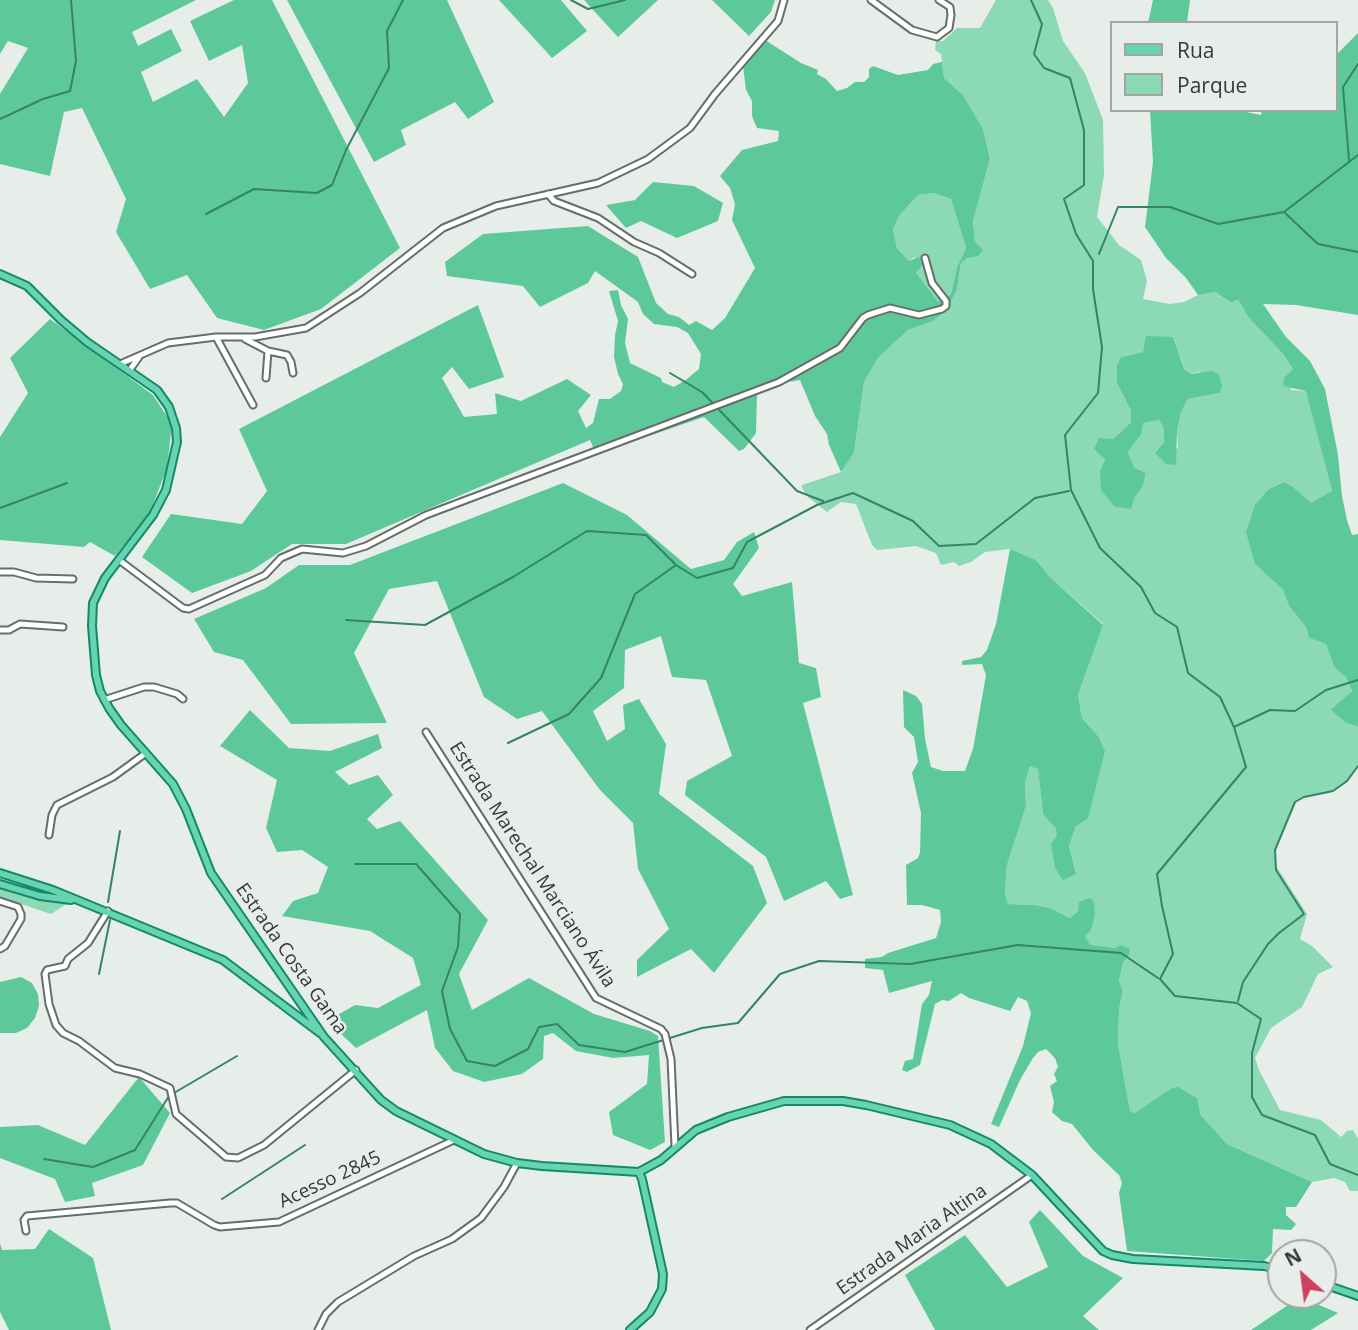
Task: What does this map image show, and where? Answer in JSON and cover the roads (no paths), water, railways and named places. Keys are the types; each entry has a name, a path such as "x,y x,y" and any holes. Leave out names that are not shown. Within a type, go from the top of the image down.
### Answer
{"main road":[{"name":"Estrada Costa Gama","path":"0,274 27,286 61,320 163,396 173,417 177,442 173,469 160,503 95,596 92,610 96,675 104,700 121,725 165,774 180,797 211,873 324,1037 382,1100 396,1111 484,1154 542,1167 639,1172"},
{"path":"0,873 108,911 222,960 324,1037"},
{"path":"0,884 40,896 86,903"},
{"path":"290,1010 303,1003"},
{"path":"630,1330 650,1312 662,1289 663,1274 639,1172 661,1160 696,1130 784,1101 843,1101 890,1109 950,1125 991,1144 1032,1175 1103,1251 1112,1255 1133,1259 1267,1267"},
{"path":"1337,1289 1358,1296"}],"street":[{"path":"120,364 168,343 216,337 255,337 306,328 360,293 443,228 496,206 598,183 648,159 690,128 715,94 778,22 784,0"},
{"path":"871,0 912,30 937,37 949,28 951,15 950,7 939,0"},
{"path":"548,194 554,201 598,218 634,242 659,253 692,274"},
{"path":"119,559 183,608 189,609 265,575 281,558 302,549 343,553 366,546 426,515 779,382 840,348 868,315 890,308 919,315 942,309 946,306 946,301 932,283 925,258"},
{"path":"216,337 253,405"},
{"path":"243,337 268,351 287,355 293,373"},
{"path":"266,378 268,351"},
{"path":"130,371 139,357"},
{"path":"0,572 14,572 36,578 73,579"},
{"path":"0,630 6,631 20,624 63,628"},
{"path":"0,636 14,627"},
{"path":"104,700 144,687 177,694 183,699"},
{"name":"Estrada Marechal Marciano Ávila","path":"426,732 596,998 661,1029 665,1034 671,1059 675,1146"},
{"path":"49,835 52,815 57,805 113,777 146,753"},
{"path":"0,901 18,907 21,919 5,946 0,949"},
{"path":"108,911 88,943 68,958 65,966 51,969 45,974 56,1025 63,1033 79,1041 116,1068 140,1074 170,1088 179,1118 226,1157 238,1158 264,1145 356,1070"},
{"name":"Acesso 2845","path":"26,1231 24,1220 27,1216 170,1203 177,1203 220,1227 279,1222 454,1140"},
{"path":"318,1330 326,1314 338,1302 414,1256 444,1243 481,1218 504,1187 517,1163"},
{"name":"Estrada Maria Altina","path":"810,1330 1032,1175"}],"waterway":[{"path":"0,119 43,99 70,91 76,61 71,0"},
{"path":"206,214 254,189 317,193 332,185 346,150 389,68 387,31 403,0"},
{"path":"571,0 588,9 625,0"},
{"path":"1031,0 1042,24 1034,54 1044,68 1070,78 1084,130 1084,185 1064,199 1076,234 1093,261 1093,289 1102,347 1098,393 1065,435 1071,490 1100,548 1141,587 1155,613 1177,627 1188,673 1220,697 1234,727 1246,767 1157,874 1173,954 1160,979 1175,996 1237,1003 1261,1019 1252,1053 1252,1097 1262,1115 1315,1135 1330,1164 1358,1175"},
{"path":"1349,160 1343,87 1358,64"},
{"path":"1099,254 1118,207 1170,207 1218,224 1284,212 1358,155"},
{"path":"1285,213 1318,244 1358,252"},
{"path":"670,373 702,392 797,491 823,501"},
{"path":"0,508 67,483"},
{"path":"346,620 425,625 513,577 587,531 646,535 676,565 697,578 733,568 747,542 817,505 853,493 913,521 939,546 976,544 1035,498 1069,491"},
{"path":"508,743 569,714 601,678 635,594 676,565"},
{"path":"1234,727 1270,710 1295,711 1326,690 1358,680"},
{"path":"1238,1001 1243,982 1268,944 1304,914 1276,870 1275,850 1295,802 1304,797 1333,791 1347,781 1358,766"},
{"path":"108,902 120,831"},
{"path":"355,864 416,864 460,914 458,947 442,991 450,1029 467,1061 495,1066 528,1049 539,1027 557,1024 579,1045 625,1052 702,1028 738,1023 780,974 819,961 910,964 1018,945 1121,953 1158,978"},
{"path":"99,974 110,920"},
{"path":"174,1093 237,1056"},
{"path":"44,1159 93,1167 135,1150 169,1096"},
{"path":"222,1199 305,1145"}]}
